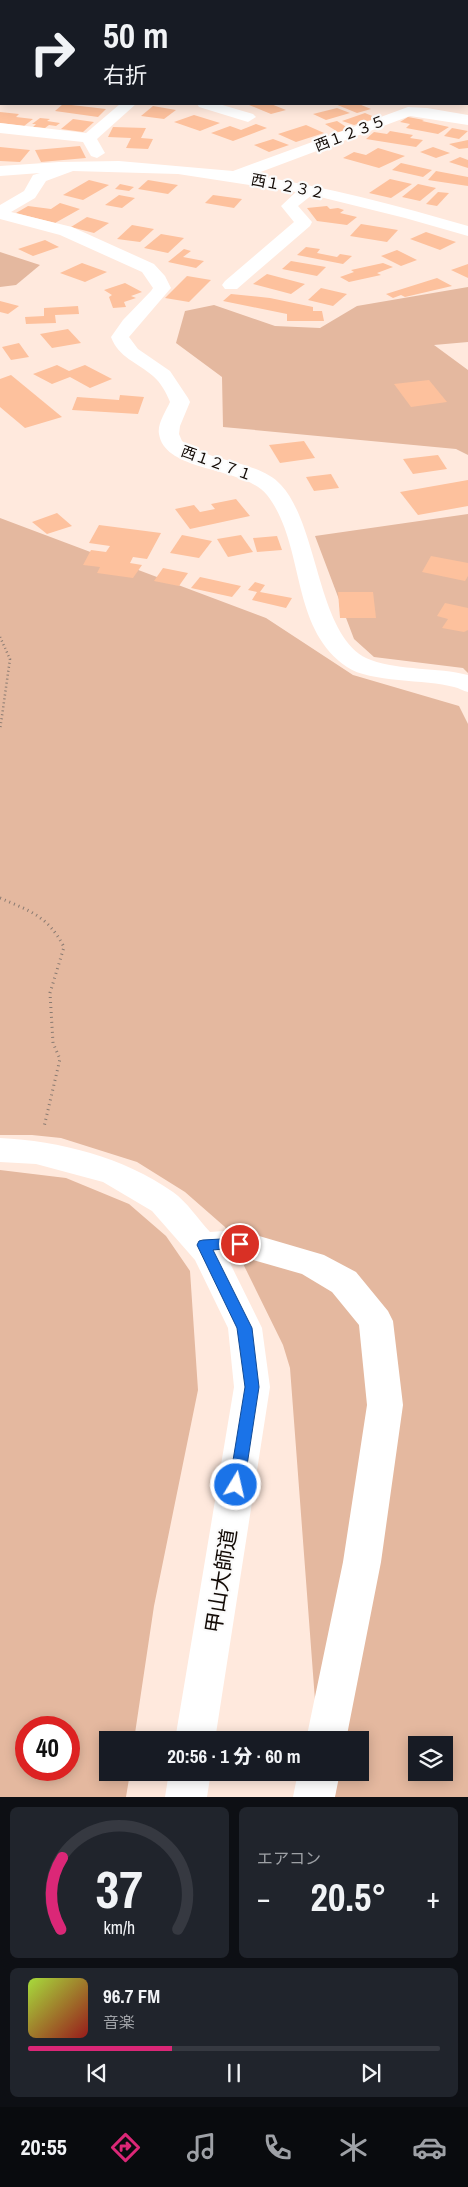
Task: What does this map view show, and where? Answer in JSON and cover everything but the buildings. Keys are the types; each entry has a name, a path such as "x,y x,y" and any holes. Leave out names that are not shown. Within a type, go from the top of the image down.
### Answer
{"street":[{"path":"90,138 123,105"},
{"path":"207,105 248,117"},
{"path":"383,105 408,111"},
{"path":"427,112 439,105"},
{"name":"西１２３５","path":"235,176 408,111 427,112 468,120"},
{"path":"0,128 90,138"},
{"path":"90,138 103,166"},
{"name":"西１２３２","path":"75,168 103,166 235,176 309,189 389,207 468,230"},
{"path":"0,171 75,168"},
{"name":"西１２７１","path":"0,213 26,198 37,189 40,178 75,168"},
{"path":"231,285 304,222 289,206 309,189"},
{"name":"西１２７１","path":"0,213 66,231 148,268 159,280 162,288 156,298 125,328 120,337 123,347 160,372 174,389 180,402 168,433 173,447 188,455 245,472 270,485 286,504 307,565 320,619 338,647 356,664 463,681 468,685"},
{"name":"甲山大師道","path":"0,1150 36,1152 113,1172 163,1202 203,1245 244,1328 252,1387 196,1731"},
{"path":"203,1245 240,1244 312,1264 344,1282 376,1321 385,1405 362,1562 328,1731"},
{"path":"186,1797 189,1781"},
{"path":"314,1797 317,1781"}],"path":[{"path":"0,637 10,659 0,730"},
{"path":"0,898 44,918 56,929 64,947 50,993 53,1043 60,1059 49,1112 36,1152"}],"shaded area":[{"path":"0,252 40,265 16,285 0,287"},
{"path":"468,287 468,342 434,345 468,370 468,455 456,449 223,427 222,377 176,343 185,311 214,305 275,326 320,328 357,306"},
{"path":"468,514 468,673 463,668 374,657 354,639 315,536"},
{"path":"0,518 266,618 353,675 459,706 468,724 468,1797 322,1797 321,1781 369,1781 369,1731 317,1731 290,1368 283,1345 225,1227 185,1192 137,1162 61,1138 32,1135 0,1135"},
{"path":"0,1170 66,1178 129,1204 166,1236 190,1271 198,1390 154,1606 135,1731 99,1731 99,1781 129,1781 126,1797 0,1797"}],"route":[{"path":"236,1485 252,1387 244,1328 203,1245 240,1244"}]}
